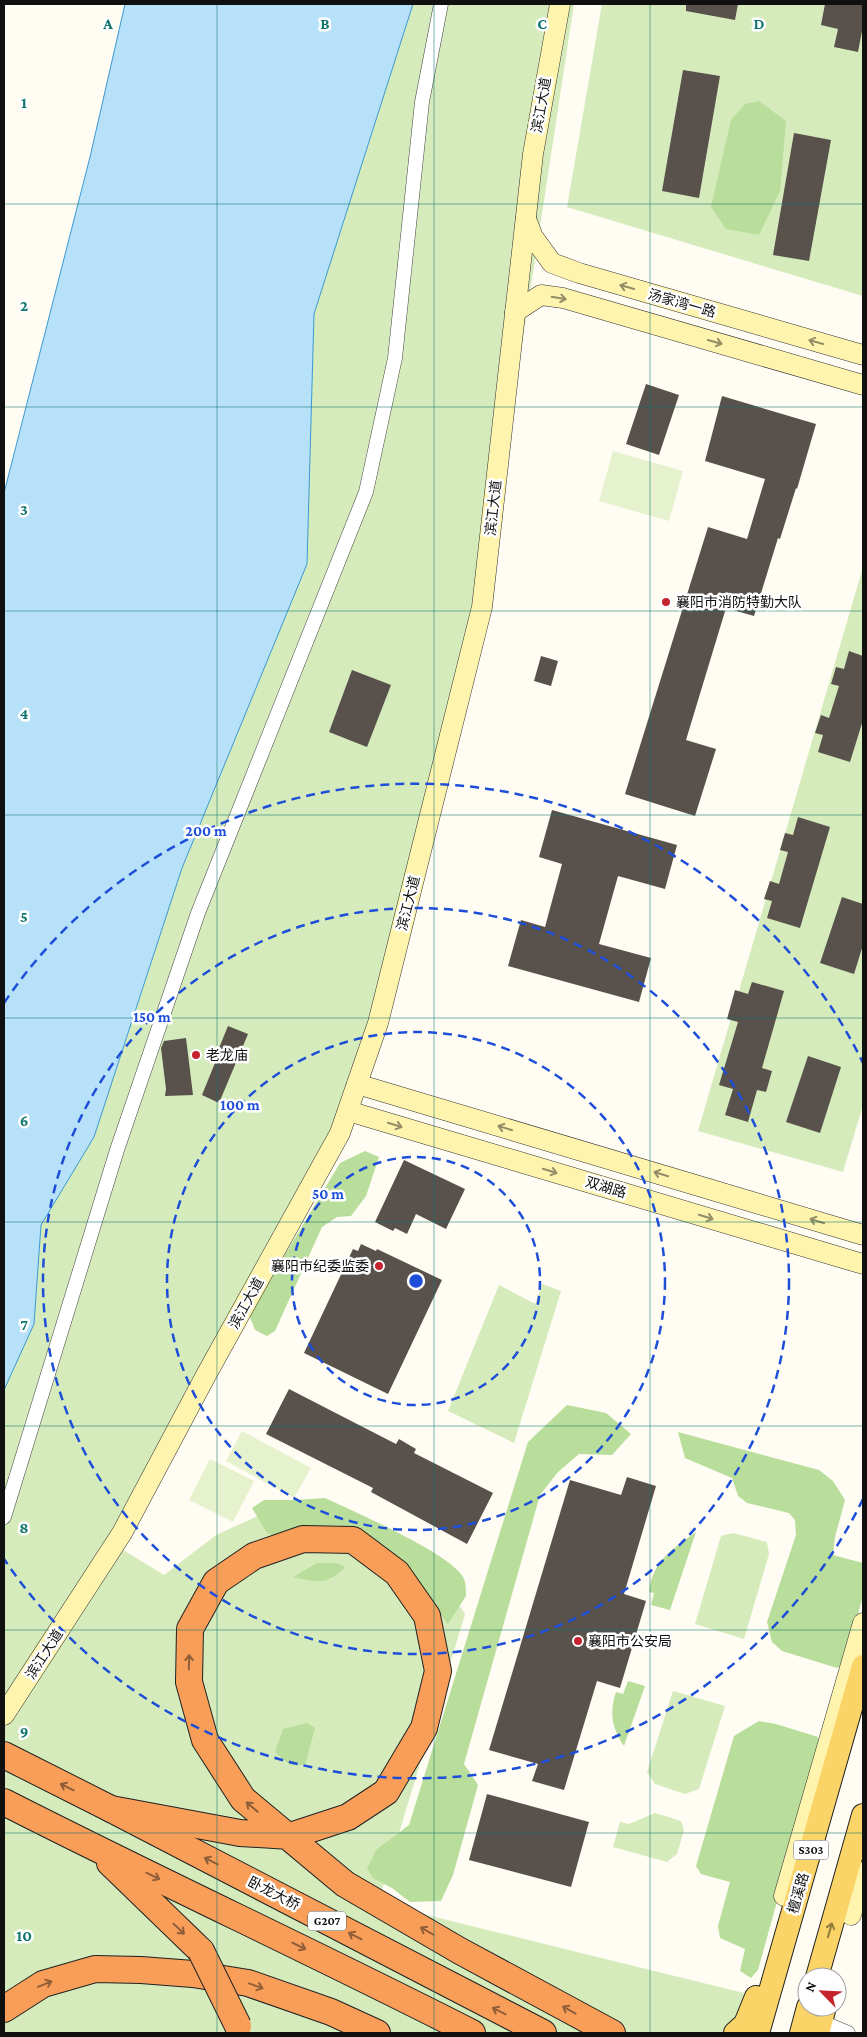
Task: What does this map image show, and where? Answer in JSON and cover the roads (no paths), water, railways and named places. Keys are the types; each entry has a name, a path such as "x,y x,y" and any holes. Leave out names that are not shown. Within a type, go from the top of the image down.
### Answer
{"highway":[{"path":"111,1809 240,1833 281,1836 290,1836 348,1817 386,1792 424,1728 438,1672 427,1616 397,1573 353,1540 303,1539 254,1556 216,1582 190,1629 189,1682 205,1740 243,1799 287,1836 294,1842 337,1878 344,1884 460,1951 612,2033"},
{"name":"卧龙大桥","path":"4,1755 542,2033"},
{"name":"G207","path":"4,1802 338,1965 472,2033"},
{"path":"93,1847 201,1951 238,2026 238,2033"},
{"path":"4,2010 43,1984 95,1969 141,1970 193,1974 248,1983 331,2012 377,2033"}],"main road":[{"name":"檀溪路","path":"758,2033 863,1666"},
{"path":"836,1967 851,1915 863,1815"},
{"path":"735,2033 745,2024 756,1996 784,1896 807,1862"},
{"path":"821,1967 855,1874"}],"street":[{"path":"4,1518 117,1150 198,913 366,492 395,358 422,102 441,4"},
{"name":"滨江大道","path":"4,1715 122,1533 205,1377 340,1133 378,1024 482,606 533,154 560,4"},
{"name":"汤家湾一路","path":"526,219 533,237 552,263 579,273 863,355"},
{"name":"汤家湾一路","path":"515,312 541,295 563,298 863,385"},
{"name":"双湖路","path":"357,1084 863,1235"},
{"name":"双湖路","path":"348,1111 863,1264"},
{"path":"784,1896 863,1623"},
{"path":"813,2019 848,2033"}],"water":[{"path":"125,4 413,4 314,314 307,564 182,868 94,1137 41,1225 34,1324 4,1390 4,493 90,157"}],"place":[{"name":"襄阳市消防特勤大队","path":"666,602"},
{"name":"老龙庙","path":"196,1055"},
{"name":"襄阳市纪委监委","path":"379,1266"},
{"name":"襄阳市公安局","path":"578,1641"}]}
